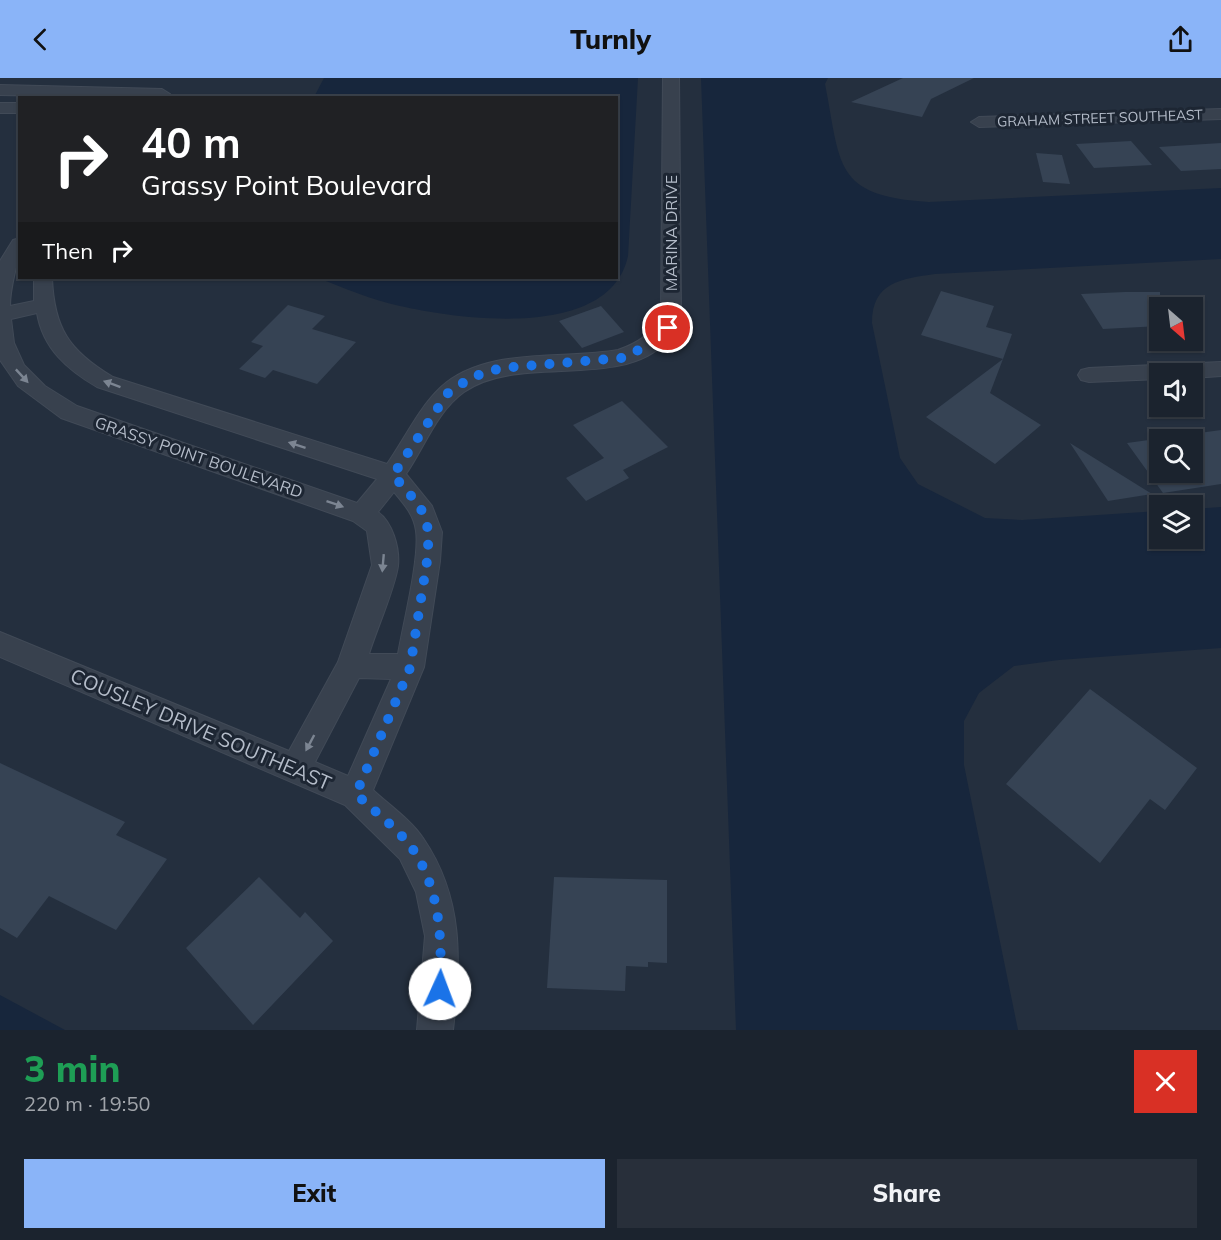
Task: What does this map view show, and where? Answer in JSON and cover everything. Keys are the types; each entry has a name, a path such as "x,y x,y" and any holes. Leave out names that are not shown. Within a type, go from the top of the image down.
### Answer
{"street":[{"path":"126,95 140,78"},
{"path":"0,90 161,96 174,78"},
{"name":"MARINA DRIVE","path":"362,514 393,475 448,393 472,377 501,368 622,358 647,346 668,328 671,317 671,78"},
{"path":"0,108 18,108"},
{"name":"GRAHAM STREET SOUTHEAST","path":"979,122 1221,114"},
{"name":"GRASSY POINT BOULEVARD","path":"18,247 10,257 1,290 1,341 15,370 41,396 69,412 362,514 379,526 385,565 351,666 296,769"},
{"path":"1,290 42,279 48,327 61,350 83,370 105,382 393,475 420,506 429,532 410,668 356,794"},
{"path":"0,315 45,305"},
{"path":"1089,375 1221,369"},
{"name":"COUSLEY DRIVE SOUTHEAST","path":"0,644 356,794 411,848 432,888 442,936 440,989 435,1030"},
{"path":"351,666 410,668"}],"water":[{"path":"324,78 638,78 628,256 618,278 618,96 315,96"},
{"path":"701,78 828,78 825,84 834,136 847,171 858,183 874,192 898,199 929,202 1221,188 1221,259 935,274 911,278 891,285 877,299 873,309 872,323 900,458 918,484 985,518 1022,520 1149,512 1149,549 1203,549 1203,508 1221,507 1221,648 1059,660 1014,666 979,693 964,721 964,765 1018,1030 736,1030"},
{"path":"321,279 618,279 594,301 564,312 530,318 459,316 400,306"},
{"path":"0,995 65,1030 0,1030"}],"building":[{"path":"903,78 974,78 931,99 922,117 851,102"},
{"path":"1131,141 1152,165 1094,168 1076,144"},
{"path":"1221,143 1221,169 1181,171 1159,147"},
{"path":"1036,153 1062,155 1070,184 1043,182"},
{"path":"941,291 994,306 986,327 1012,334 1003,359 921,335"},
{"path":"1160,292 1160,297 1149,297 1149,327 1103,329 1081,294"},
{"path":"288,305 325,316 312,329 356,342 317,384 273,370 265,378 239,369 263,346 251,342"},
{"path":"601,306 624,332 582,348 559,321"},
{"path":"1003,359 990,393 1041,425 995,464 926,417"},
{"path":"622,401 668,447 623,470 629,478 586,501 566,478 604,458 573,425"},
{"path":"1221,430 1221,484 1163,493 1156,483 1203,483 1203,432"},
{"path":"1149,440 1149,474 1127,443"},
{"path":"1070,443 1152,494 1108,501"},
{"path":"1090,689 1197,768 1165,810 1150,799 1100,863 1006,784"},
{"path":"0,763 125,822 116,835 167,859 116,930 49,896 17,938 0,928"},
{"path":"259,877 300,918 305,912 333,941 253,1025 186,948"},
{"path":"554,877 667,880 667,963 648,962 648,967 626,966 625,991 547,988"}],"route":[{"path":"440,989 442,936 432,888 411,848 356,794 410,668 427,561 429,532 420,506 393,475 448,393 472,377 501,368 622,358 647,346 668,328"}]}
